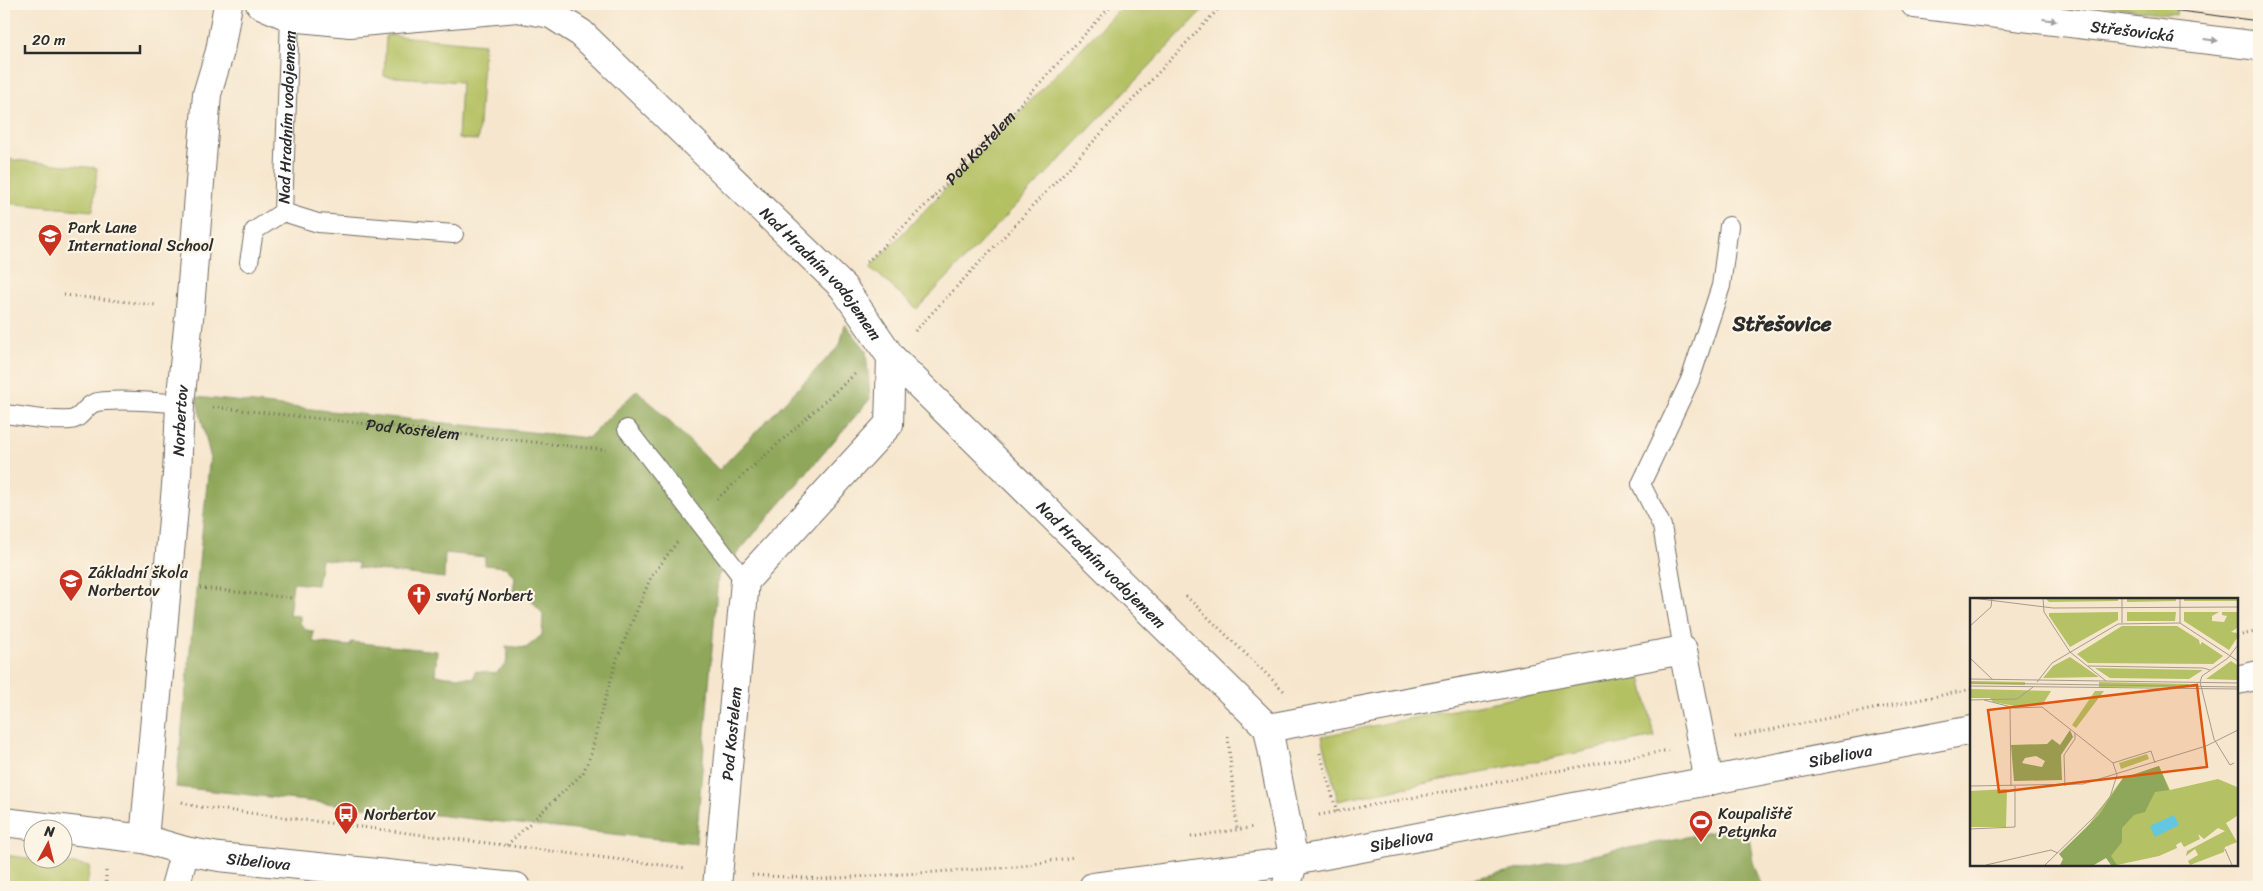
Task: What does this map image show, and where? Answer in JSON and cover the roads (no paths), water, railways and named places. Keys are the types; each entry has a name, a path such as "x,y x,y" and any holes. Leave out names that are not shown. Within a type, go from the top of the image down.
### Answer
{"street":[{"name":"Norbertov","path":"144,839 176,485 180,404 190,309 207,94 220,50 228,4"},
{"name":"Nad Hradním vodojemem","path":"260,4 290,16 350,23 517,8 551,14 581,33 843,287 891,357 1268,728"},
{"name":"Střešovická","path":"1915,4 2259,46"},
{"path":"744,581 889,424 891,357"},
{"name":"Pod Kostelem","path":"717,880 744,581"},
{"path":"1286,887 1294,860 1268,728 1683,650 1709,781"},
{"path":"2238,680 2259,675"},
{"name":"Sibeliova","path":"1093,887 1294,860 1970,730"},
{"name":"Sibeliova","path":"4,822 144,839 185,851 219,857 516,887"},
{"path":"176,887 185,851"}],"lane":[{"name":"Nad Hradním vodojemem","path":"249,262 254,231 283,212 290,16"},
{"path":"283,212 318,223 454,234"},
{"path":"1683,650 1677,625 1662,526 1641,484 1690,380 1721,286 1729,226"},
{"path":"4,414 72,420 82,414 85,408 96,402 161,401 180,404"},
{"path":"627,429 744,581"}],"tram line":[{"path":"2124,4 2259,21"}],"place":[{"name":"Park Lane International School","path":"50,257"},
{"name":"Základní škola Norbertov","path":"71,602"},
{"name":"svatý Norbert","path":"419,616"},
{"name":"Norbertov","path":"346,835"},
{"name":"Koupaliště Petynka","path":"1701,843"}],"district":[{"name":"Střešovice","path":"1782,324"}]}
